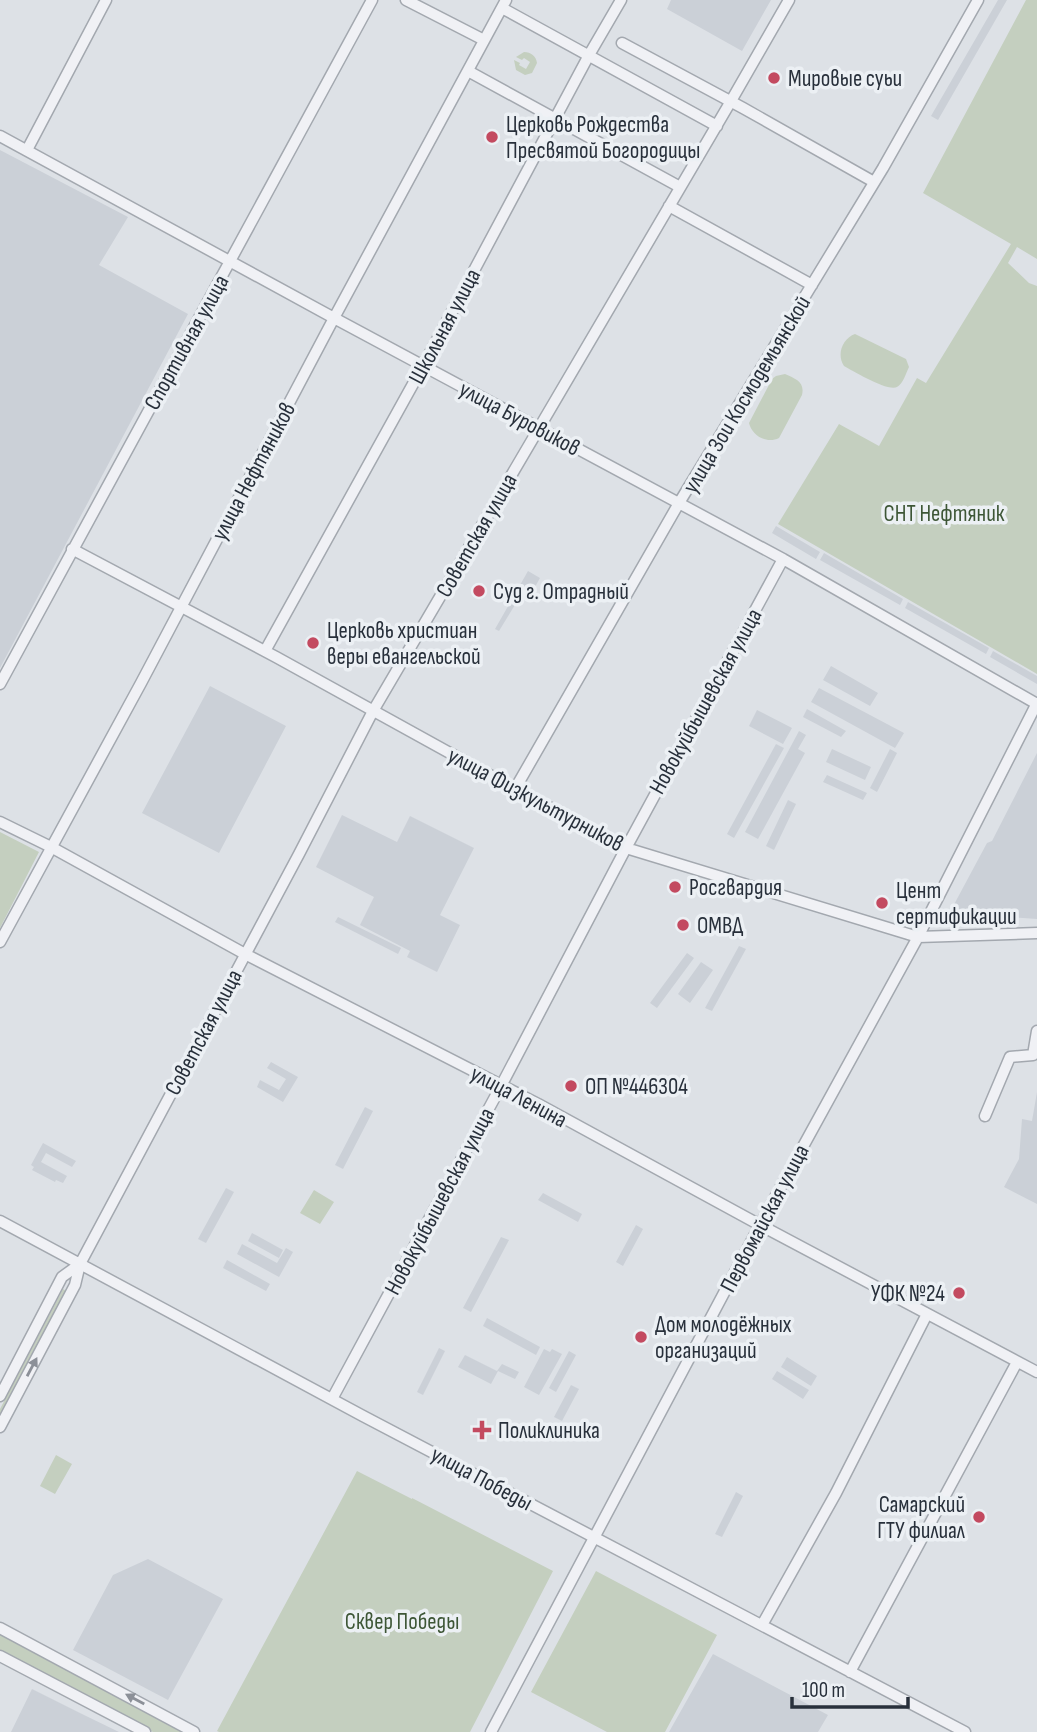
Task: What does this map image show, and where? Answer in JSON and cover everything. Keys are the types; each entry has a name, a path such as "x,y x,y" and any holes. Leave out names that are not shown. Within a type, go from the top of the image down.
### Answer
{"street":[{"path":"27,150 106,0"},
{"name":"Спортивная улица","path":"0,684 372,0"},
{"path":"406,0 484,40"},
{"name":"Школьная улица","path":"265,651 424,366 589,55 621,0"},
{"name":"Советская улица","path":"0,1427 75,1285 80,1264 373,711 789,0"},
{"name":"улица Зои Космодемьянской","path":"515,789 679,503 874,182 978,0"},
{"path":"504,4 717,126"},
{"name":"улица Нефтяников","path":"0,942 504,4"},
{"path":"622,43 874,182"},
{"path":"468,71 680,187"},
{"name":"улица Буровиков","path":"0,136 783,559 1037,704"},
{"path":"669,206 812,285"},
{"name":"улица Физкультурников","path":"72,549 626,848 918,937 1037,933"},
{"name":"Новокуйбышевская улица","path":"332,1399 783,559"},
{"name":"Первомайская улица","path":"491,1732 760,1225 918,937 1037,704"},
{"name":"улица Ленина","path":"0,822 51,847 245,954 538,1104 1037,1372"},
{"path":"985,1116 1010,1057 1033,1055 1037,1031"},
{"name":"улица Победы","path":"0,1221 965,1732"},
{"name":"Советская улица","path":"0,1396 62,1277 80,1264"},
{"path":"762,1625 836,1493 927,1314"},
{"path":"850,1672 1017,1362"},
{"path":"0,1628 191,1731"},
{"path":"0,1656 145,1732"}],"shaded area":[{"path":"671,0 771,0 742,51 667,9"},
{"path":"998,0 1007,0 938,120 931,116"},
{"path":"0,150 128,217 99,265 188,314 0,668"},
{"path":"776,526 820,552 816,559 772,533"},
{"path":"824,553 903,599 900,605 820,560"},
{"path":"528,571 540,578 531,594 526,591 521,595 499,631 495,629"},
{"path":"908,602 989,648 986,654 905,608"},
{"path":"993,651 1037,676 1037,684 990,657"},
{"path":"831,666 878,693 870,706 823,680"},
{"path":"210,686 286,726 219,853 142,813"},
{"path":"819,688 904,733 895,748 811,702"},
{"path":"807,709 846,731 841,737 803,717"},
{"path":"757,710 792,728 783,744 749,726"},
{"path":"799,731 806,735 798,749 805,753 758,839 745,832"},
{"path":"776,744 784,748 734,838 727,834"},
{"path":"832,749 871,767 865,780 826,762"},
{"path":"890,749 897,753 877,792 870,788"},
{"path":"1037,753 1037,919 1010,917 986,923 981,920 978,924 943,925 987,843 992,841"},
{"path":"827,775 867,793 863,800 823,782"},
{"path":"788,800 796,804 774,850 766,846"},
{"path":"342,815 397,842 410,816 474,848 440,915 460,925 437,972 407,957 410,951 360,925 374,897 316,867"},
{"path":"338,917 401,948 398,954 335,922"},
{"path":"739,946 746,949 712,1011 705,1008"},
{"path":"687,953 694,958 657,1008 650,1003"},
{"path":"701,962 713,970 690,1003 678,994"},
{"path":"271,1062 298,1077 283,1102 257,1087 260,1080 279,1090 286,1079 267,1068"},
{"path":"1037,1092 1037,1204 1004,1187 1019,1159 1022,1119 1032,1121"},
{"path":"365,1107 373,1111 343,1169 335,1165"},
{"path":"43,1143 76,1161 72,1167 46,1153 41,1162 67,1176 63,1183 56,1180 55,1182 32,1170 34,1167 31,1165"},
{"path":"226,1188 234,1192 206,1243 198,1239"},
{"path":"543,1193 582,1214 578,1222 538,1200"},
{"path":"636,1225 643,1229 623,1266 616,1262"},
{"path":"252,1233 283,1250 279,1258 248,1241"},
{"path":"501,1237 509,1240 471,1312 463,1308"},
{"path":"242,1244 277,1263 286,1248 293,1252 279,1277 237,1254"},
{"path":"227,1260 270,1284 266,1291 223,1268"},
{"path":"487,1318 540,1347 536,1355 483,1326"},
{"path":"439,1348 445,1351 423,1395 417,1392"},
{"path":"544,1349 550,1352 552,1349 562,1354 539,1395 524,1387"},
{"path":"569,1351 576,1355 556,1392 549,1388"},
{"path":"465,1355 497,1371 502,1364 519,1372 515,1379 498,1371 491,1384 458,1367"},
{"path":"787,1357 817,1376 811,1386 781,1367"},
{"path":"777,1371 809,1390 803,1399 772,1379"},
{"path":"571,1385 579,1389 562,1421 554,1417"},
{"path":"736,1492 743,1496 722,1537 715,1534"},
{"path":"148,1559 223,1599 168,1700 73,1650 113,1575"},
{"path":"713,1654 828,1715 818,1732 669,1732"},
{"path":"32,1689 82,1714 119,1732 11,1732"}],"green space":[{"name":"СНТ Нефтяник","path":"1026,0 1037,0 1037,259 1017,247 1008,263 1029,283 1037,286 1037,674 778,524 839,424 879,446 917,378 926,383 1011,244 923,193"},
{"path":"524,52 533,55 537,63 532,73 525,75 516,70 514,60 526,69 530,62 516,57"},
{"path":"855,334 906,359 909,367 899,386 886,387 844,366 842,347 847,339"},
{"path":"785,374 801,384 802,395 779,438 765,439 753,432 749,423 772,379"},
{"path":"0,832 39,852 0,928"},
{"path":"314,1190 334,1202 320,1224 300,1213"},
{"path":"63,1289 66,1291 0,1416 0,1409"},
{"path":"56,1455 72,1464 55,1494 40,1486"},
{"name":"Сквер Победы","path":"357,1471 553,1571 470,1732 217,1731"},
{"path":"596,1571 717,1635 665,1732 607,1732 531,1692"},
{"path":"0,1633 186,1732 153,1732 0,1651"}],"place":[{"name":"Мировые суьи","path":"774,78"},
{"name":"Церковь Рождества Пресвятой Богородицы","path":"492,137"},
{"name":"Суд г. Отрадный","path":"479,591"},
{"name":"Церковь христиан веры евангельской","path":"313,643"},
{"name":"Росгвардия","path":"675,887"},
{"name":"Цент сертификации","path":"882,903"},
{"name":"ОМВД","path":"683,925"},
{"name":"ОП №446304","path":"571,1086"},
{"name":"УФК №24","path":"959,1293"},
{"name":"Дом молодёжных организаций","path":"641,1337"},
{"name":"Поликлиника","path":"482,1430"},
{"name":"Самарский ГТУ филиал","path":"979,1517"}]}
